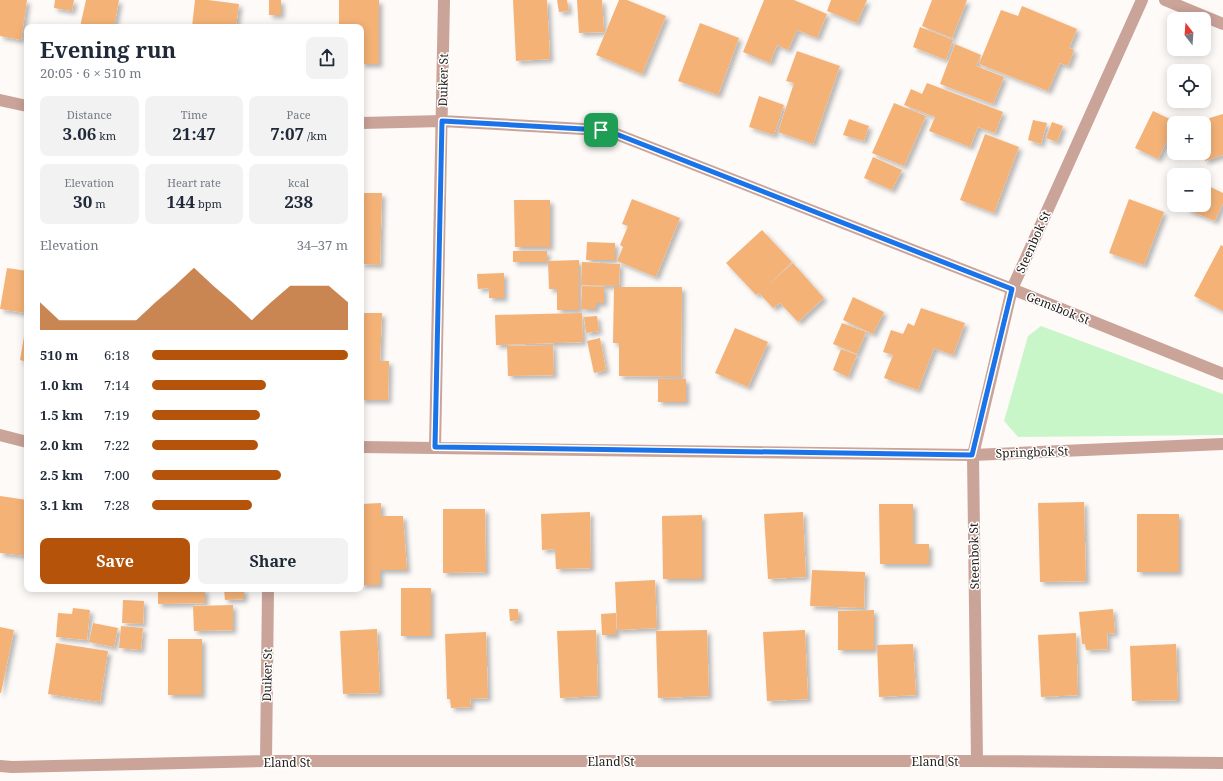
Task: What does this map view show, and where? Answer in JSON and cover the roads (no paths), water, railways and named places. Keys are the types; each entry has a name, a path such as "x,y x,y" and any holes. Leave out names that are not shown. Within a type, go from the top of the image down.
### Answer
{"street":[{"name":"Duiker St","path":"435,447 444,0"},
{"name":"Steenbok St","path":"976,761 972,455 1012,289 1142,0"},
{"path":"1165,0 1223,24"},
{"path":"0,100 24,105"},
{"name":"Gemsbok St","path":"364,123 442,121 601,130 611,132 1012,289 1223,374"},
{"path":"0,435 24,441"},
{"name":"Springbok St","path":"364,447 972,455 1223,444"},
{"name":"Duiker St","path":"266,762 268,592"},
{"name":"Eland St","path":"0,766 266,762 976,761 1223,763"}]}
